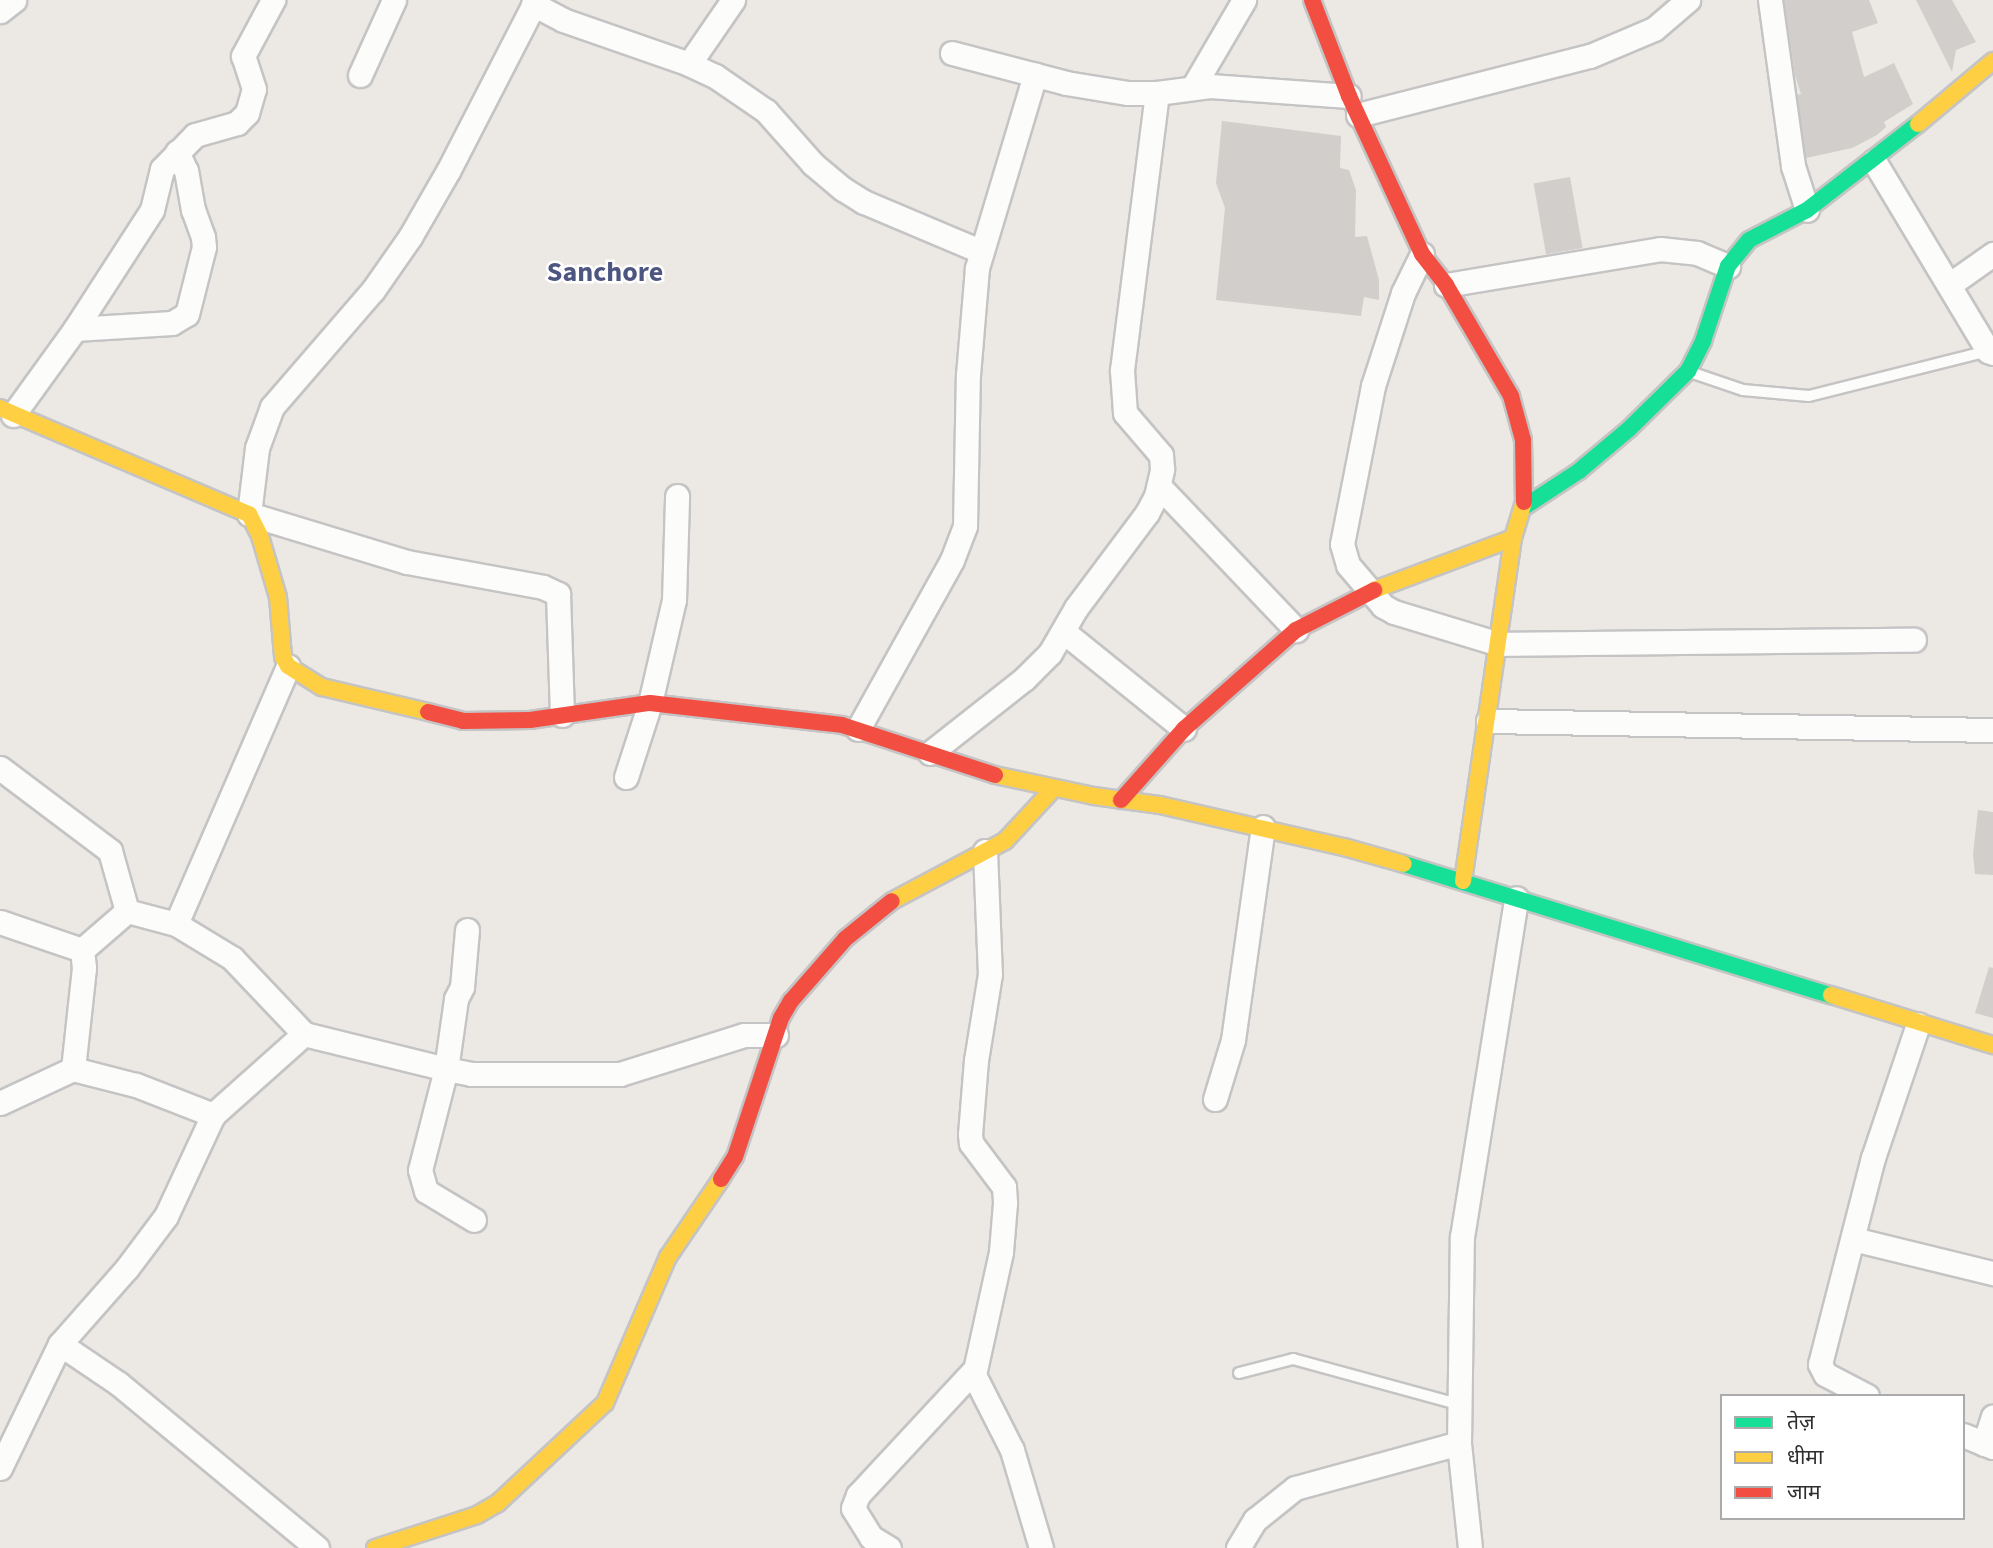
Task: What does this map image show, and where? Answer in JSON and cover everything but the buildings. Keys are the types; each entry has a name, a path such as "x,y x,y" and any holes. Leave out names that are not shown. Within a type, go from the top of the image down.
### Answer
{"street":[{"path":"0,11 14,0"},
{"path":"273,0 243,56 254,89 247,113 236,122 201,131 177,152 158,176 152,210 75,329 7,411 249,514 407,562 543,587 558,594 562,715"},
{"path":"359,75 394,0"},
{"path":"689,64 733,0"},
{"path":"1193,87 1244,0"},
{"path":"1312,0 1353,106 1422,254 1446,285 1511,396 1523,440 1524,507 1513,538 1464,881"},
{"path":"952,53 1035,75 1128,93 1157,93 1193,87 1353,106 1590,56 1654,29 1688,0"},
{"path":"1770,0 1793,166 1807,210"},
{"path":"980,251 864,202 824,174 752,99 689,64 563,20 535,2 448,171 410,237 373,290 272,407 257,448 249,514 256,524 274,580 282,649 288,666 322,687 463,721 497,722 650,703 858,729 1006,778 1263,827 1464,881 1918,1024 1993,1045"},
{"path":"1524,507 1579,471 1629,429 1688,372 1703,341 1728,266 1749,240 1807,210 1874,161 1993,61"},
{"path":"858,729 940,584 965,526 968,375 980,251 1035,75"},
{"path":"930,753 1024,679 1050,653 1076,608 1147,513 1159,486 1161,455 1125,413 1122,370 1157,93"},
{"path":"75,329 173,323 179,322 187,314 204,247 193,210 186,171 177,152"},
{"path":"1874,161 1991,352"},
{"path":"1446,285 1660,249 1698,253 1728,266"},
{"path":"1422,254 1403,293 1373,386 1342,544 1348,565 1368,592 1395,612 1499,644 1914,640"},
{"path":"1949,285 1993,254"},
{"path":"1159,486 1296,630"},
{"path":"626,778 650,703 676,588 677,496"},
{"path":"1121,800 1184,729 1296,630 1368,592 1513,538"},
{"path":"1064,632 1184,729"},
{"path":"176,924 288,666"},
{"path":"1488,722 1993,730"},
{"path":"0,768 110,851 127,911"},
{"path":"375,1548 477,1515 498,1503 605,1403 668,1256 735,1157 776,1035 791,1001 856,928 898,896 1012,835 1054,788"},
{"path":"1215,1099 1233,1040 1263,827"},
{"path":"985,851 990,974 976,1060 970,1134 971,1143 1004,1187 1005,1203 1001,1252 975,1369 977,1380 1012,1450 1041,1548"},
{"path":"1470,1548 1459,1443 1458,1404 1463,1228 1516,898"},
{"path":"127,911 176,924 232,958 304,1034 471,1074 620,1074 744,1035 776,1035"},
{"path":"82,950 127,911"},
{"path":"0,922 82,950"},
{"path":"467,930 462,988 456,999 446,1069 420,1170 426,1191 474,1220"},
{"path":"73,1069 84,968 82,950"},
{"path":"1863,1394 1825,1374 1821,1364 1873,1158 1918,1024"},
{"path":"0,1468 60,1344 127,1268 166,1216 214,1115 304,1034"},
{"path":"0,1103 73,1069 136,1085 214,1115"},
{"path":"1853,1239 1993,1273"},
{"path":"60,1344 119,1384 317,1548"},
{"path":"889,1548 871,1537 853,1508 858,1494 975,1369"},
{"path":"1980,1442 1993,1416"},
{"path":"1238,1548 1255,1520 1295,1488 1459,1443"}],"lane":[{"path":"1688,372 1743,390 1809,396 1991,352"},
{"path":"1239,1374 1293,1359 1458,1404"}],"traffic: fast":[{"path":"1524,507 1579,471 1629,429 1688,371 1703,341 1728,266 1749,240 1807,210 1918,124"},
{"path":"1404,864 1831,995"}],"traffic: slow":[{"path":"1918,124 1993,61"},
{"path":"0,408 249,514 260,536 278,597 283,657 288,666 322,687 428,712"},
{"path":"1463,881 1513,538 1524,502"},
{"path":"1374,590 1513,538"},
{"path":"995,775 1094,796 1160,805 1344,847 1404,864"},
{"path":"892,901 1005,841 1054,788"},
{"path":"1831,995 1993,1045"},
{"path":"375,1548 477,1515 498,1503 605,1403 668,1257 721,1179"}],"traffic: jam":[{"path":"1312,0 1349,96 1422,254 1446,285 1511,396 1523,440 1524,502"},
{"path":"1121,800 1184,729 1296,630 1374,590"},
{"path":"428,712 463,721 530,720 650,703 842,725 995,775"},
{"path":"721,1179 735,1157 781,1018 791,1001 845,939 892,901"}],"district":[{"name":"Sanchore","path":"605,272"}]}
